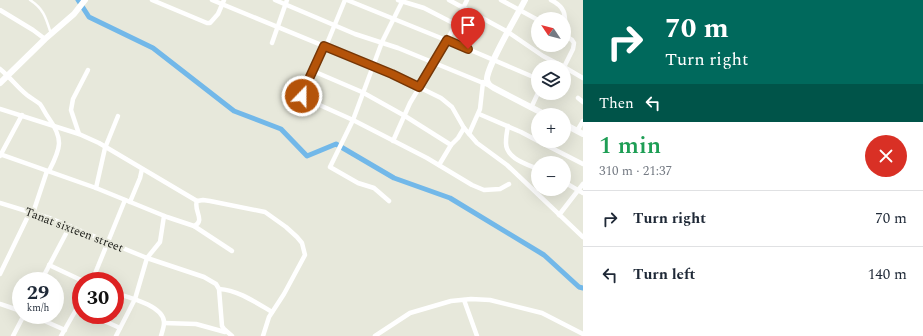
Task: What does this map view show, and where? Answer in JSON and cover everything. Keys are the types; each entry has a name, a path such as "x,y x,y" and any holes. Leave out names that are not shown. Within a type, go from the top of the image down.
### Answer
{"street":[{"path":"0,83 78,9 85,0"},
{"path":"152,0 162,2 207,23 210,23 218,14 223,2"},
{"path":"212,0 223,2 278,27 372,66 437,96 452,107 464,128 477,143 507,165 582,235"},
{"path":"275,0 287,2 334,25 382,42 485,84 531,108 535,100"},
{"path":"510,184 500,189 484,190 472,185 439,165 353,120 306,100 302,96 346,0 447,40 531,76"},
{"path":"449,0 508,32 551,60"},
{"path":"393,141 410,103 434,64 467,0"},
{"path":"501,0 531,16"},
{"path":"469,134 479,114 487,76 525,0"},
{"path":"551,0 561,6 564,12"},
{"path":"389,201 374,188 358,183 330,167 353,120 372,66 401,1 424,8 455,24"},
{"path":"272,43 287,2"},
{"path":"0,10 45,39"},
{"path":"568,60 574,44 571,39"},
{"path":"0,69 8,75 27,95 39,104 55,126 59,137 59,146 55,160 48,171 32,212 0,274"},
{"path":"79,134 71,110 73,99 88,70"},
{"path":"313,71 362,92 405,116 451,145"},
{"path":"571,71 583,78"},
{"path":"578,98 583,102"},
{"path":"0,108 79,134 197,201 203,200 241,206 265,212 286,227 302,243 305,255 290,284 269,317 263,336"},
{"path":"479,114 531,138"},
{"path":"22,115 0,155 96,188 164,216 194,226 232,252"},
{"path":"96,188 105,148 118,116"},
{"path":"571,128 580,132 583,121"},
{"path":"508,126 506,142 508,152 516,159 531,166"},
{"path":"439,165 451,145 458,138 464,128"},
{"path":"552,148 583,164"},
{"path":"96,272 140,178 142,169"},
{"path":"559,215 581,192 583,184"},
{"path":"571,186 581,192"},
{"path":"194,226 198,223 200,218 196,207 197,201"},
{"name":"Tanat sixteen street","path":"0,203 32,212 148,258 204,278 216,284 219,289"},
{"path":"118,336 120,328 135,299 148,258 160,242 164,216"},
{"path":"46,272 70,226"},
{"path":"49,265 72,276"},
{"path":"230,334 222,326 219,289 230,290 248,298 272,312"},
{"path":"124,296 135,299 160,313 164,323 161,336"},
{"path":"464,300 477,336"},
{"path":"375,336 410,313 464,300 490,300 542,313 580,334"},
{"path":"0,304 12,308"},
{"path":"61,336 72,320"},
{"path":"164,323 196,324 230,334"},
{"path":"13,336 19,324"},
{"path":"51,324 65,330"},
{"path":"111,324 120,328"}],"lane":[{"path":"30,0 38,5 44,14 51,34"}],"waterway":[{"path":"78,0 89,17 153,48 234,111 281,129 307,156 336,144 394,178 450,198 544,255 579,287 583,288"}],"route":[{"path":"302,96 324,46 392,74 419,87 447,40 468,49"}]}
